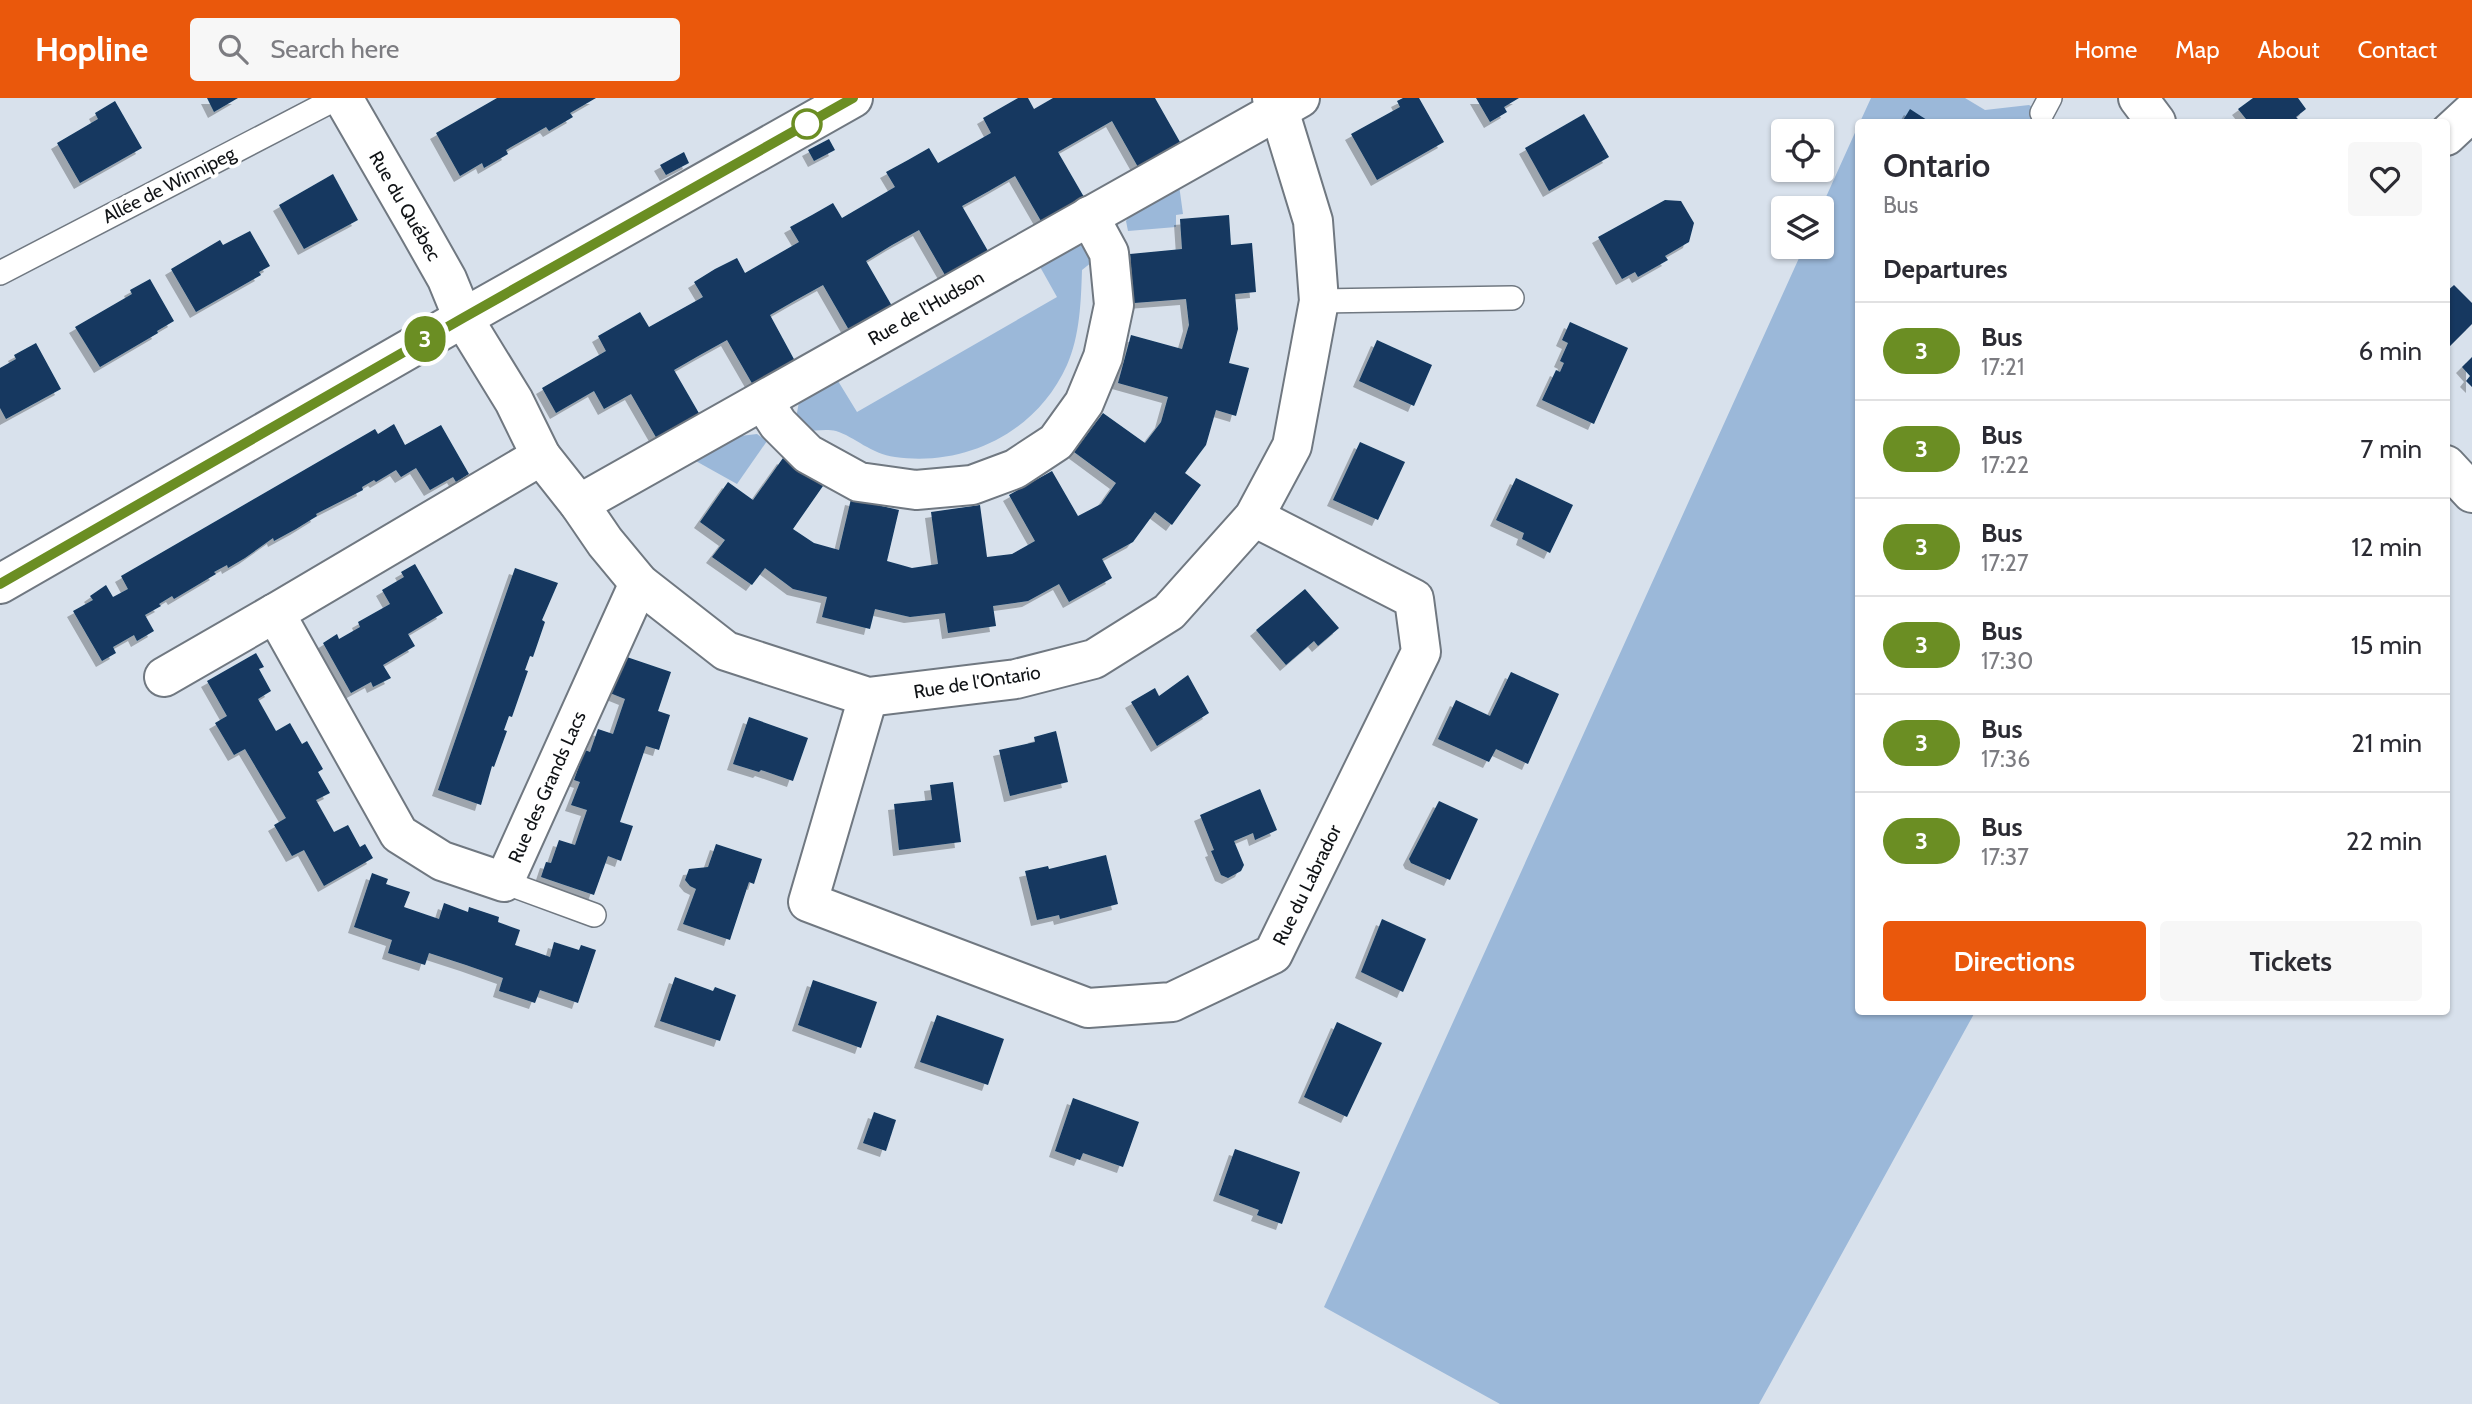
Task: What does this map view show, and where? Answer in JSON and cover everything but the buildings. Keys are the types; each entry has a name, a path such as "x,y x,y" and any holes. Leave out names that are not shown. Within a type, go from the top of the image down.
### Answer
{"street":[{"name":"Rue du Québec","path":"342,98 447,279 463,318"},
{"path":"0,584 853,98"},
{"path":"2138,98 2154,119"},
{"name":"Rue de l'Ontario","path":"463,318 514,401 541,456 605,542 639,583 726,651 868,697 1016,679 1094,659 1169,612 1254,517 1292,446 1319,301 1313,221 1284,102"},
{"name":"Rue de l'Hudson","path":"579,504 1089,216 1284,102"},
{"path":"2450,131 2472,112"},
{"path":"763,401 778,424 808,454 859,482 916,491 972,485 1014,469 1056,442 1084,403 1103,357 1114,305 1113,292 1109,253 1089,216"},
{"path":"164,677 541,456"},
{"path":"2450,469 2472,493"},
{"name":"Rue du Labrador","path":"868,697 808,902 1088,1008 1172,1002 1273,954 1421,652 1414,599 1254,517"},
{"name":"Rue des Grands Lacs","path":"275,613 399,834 442,861 504,882 639,583"}],"lane":[{"name":"Allée de Winnipeg","path":"0,273 337,98"},
{"path":"1319,301 1512,298"},
{"path":"504,882 594,915"}],"shaded area":[{"path":"1871,98 1965,98 1985,110 2029,105 2052,119 1861,119"},
{"path":"1855,133 1855,1015 1973,1015 1759,1404 1500,1404 1324,1307 1799,259 1834,259 1834,196 1826,196"},
{"path":"1179,185 1183,214 1176,215 1176,227 1128,231 1126,221 1135,208"},
{"path":"1078,245 1092,249 1097,258 1082,270 1075,342 1054,389 1018,426 973,450 922,459 886,455 836,431 804,431 796,418 799,402 838,381 857,412 1057,297 1039,265"},
{"path":"757,434 767,441 737,484 694,460 740,436"}],"bus line":[{"name":"3","path":"0,584 853,98"}]}
